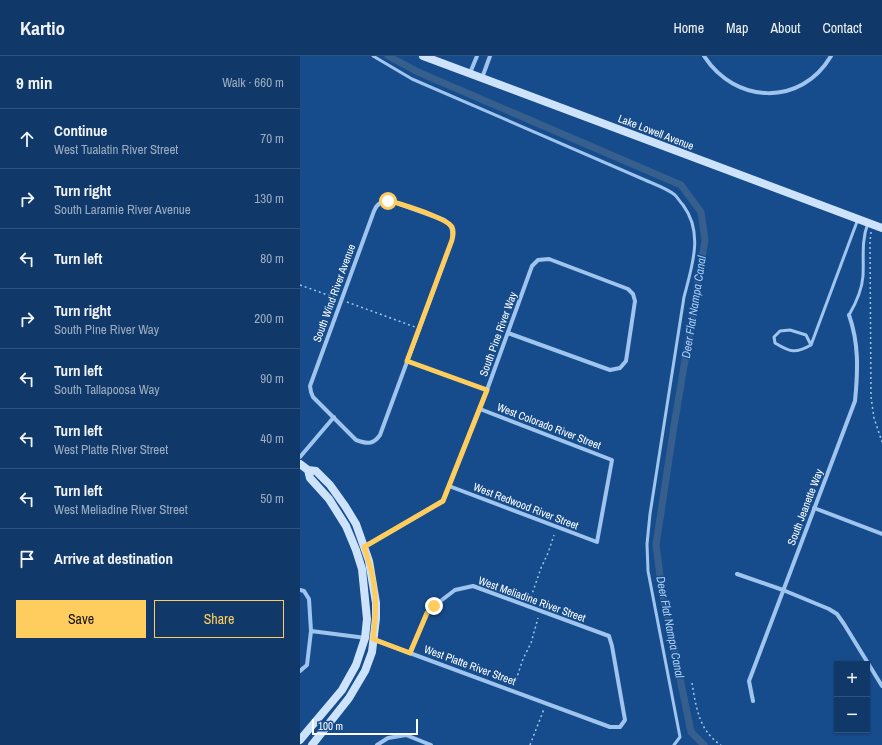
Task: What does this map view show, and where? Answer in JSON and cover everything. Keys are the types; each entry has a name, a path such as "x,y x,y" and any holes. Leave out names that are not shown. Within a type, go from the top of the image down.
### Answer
{"street":[{"name":"Lake Lowell Avenue","path":"423,56 882,228"},
{"path":"470,73 477,56"},
{"path":"482,78 490,56"},
{"path":"704,56 724,78 741,88 760,93 783,93 799,87 815,77 831,56"},
{"name":"South Wind River Avenue","path":"334,417 313,397 310,386 374,211 381,202 394,202 444,220 452,228 452,240 419,328"},
{"name":"South Pine River Way","path":"356,550 364,547 443,501 480,409 532,266 538,260 549,260 628,289 633,294 635,301 626,361 620,368 610,370 508,333"},
{"name":"South Jeanette Way","path":"753,701 749,681 855,401 858,359 854,330 849,315"},
{"path":"300,457 334,417 356,440 364,443 371,443 376,440 380,435 419,328"},
{"name":"West Colorado River Street","path":"480,409 612,460 597,542"},
{"path":"300,464 308,470 316,471 330,485 356,524 373,577 376,603 376,618 369,638 356,665 342,690 300,740"},
{"path":"308,470 310,478 329,499 346,526 356,550 362,569 370,658 358,685 312,745"},
{"name":"West Redwood River Street","path":"449,486 597,542"},
{"path":"814,508 882,534"},
{"path":"737,574 783,590 829,609 837,614 882,686"},
{"name":"West Meliadine River Street","path":"410,653 427,613 455,590 473,586 609,636 625,720 620,727"},
{"path":"300,590 304,591 309,599 310,631 307,665 300,671"},
{"name":"West Platte River Street","path":"310,631 369,638 610,727 620,727"},
{"path":"377,745 388,738 406,736 431,745"}],"lane":[{"path":"373,56 412,78 645,180 675,195 687,211 694,228 696,242 684,297 650,514 647,544 649,578 680,737 674,745"},
{"path":"811,345 806,335 790,330 780,331 774,337 775,343 787,350 796,352 811,345 858,219"},
{"path":"849,315 857,300 862,282 863,238 870,224"}],"path":[{"path":"870,224 871,397 874,418 882,442"},
{"path":"300,285 419,328"},
{"path":"407,361 487,390"},
{"path":"531,597 540,568 548,553 554,535"},
{"path":"516,680 523,659 531,643 538,618"},
{"path":"692,683 696,709 701,721 708,733 721,745"},
{"path":"530,745 546,703"}],"waterway":[{"name":"Deer Flat Nampa Canal","path":"388,56 418,72 681,185 701,212 705,240 656,545 662,591 691,732 704,745"}],"route":[{"path":"388,201 444,220 449,223 453,233 452,240 407,361 487,390 443,501 364,547 373,577 376,603 376,618 373,639 410,653 427,613 434,606"}]}
